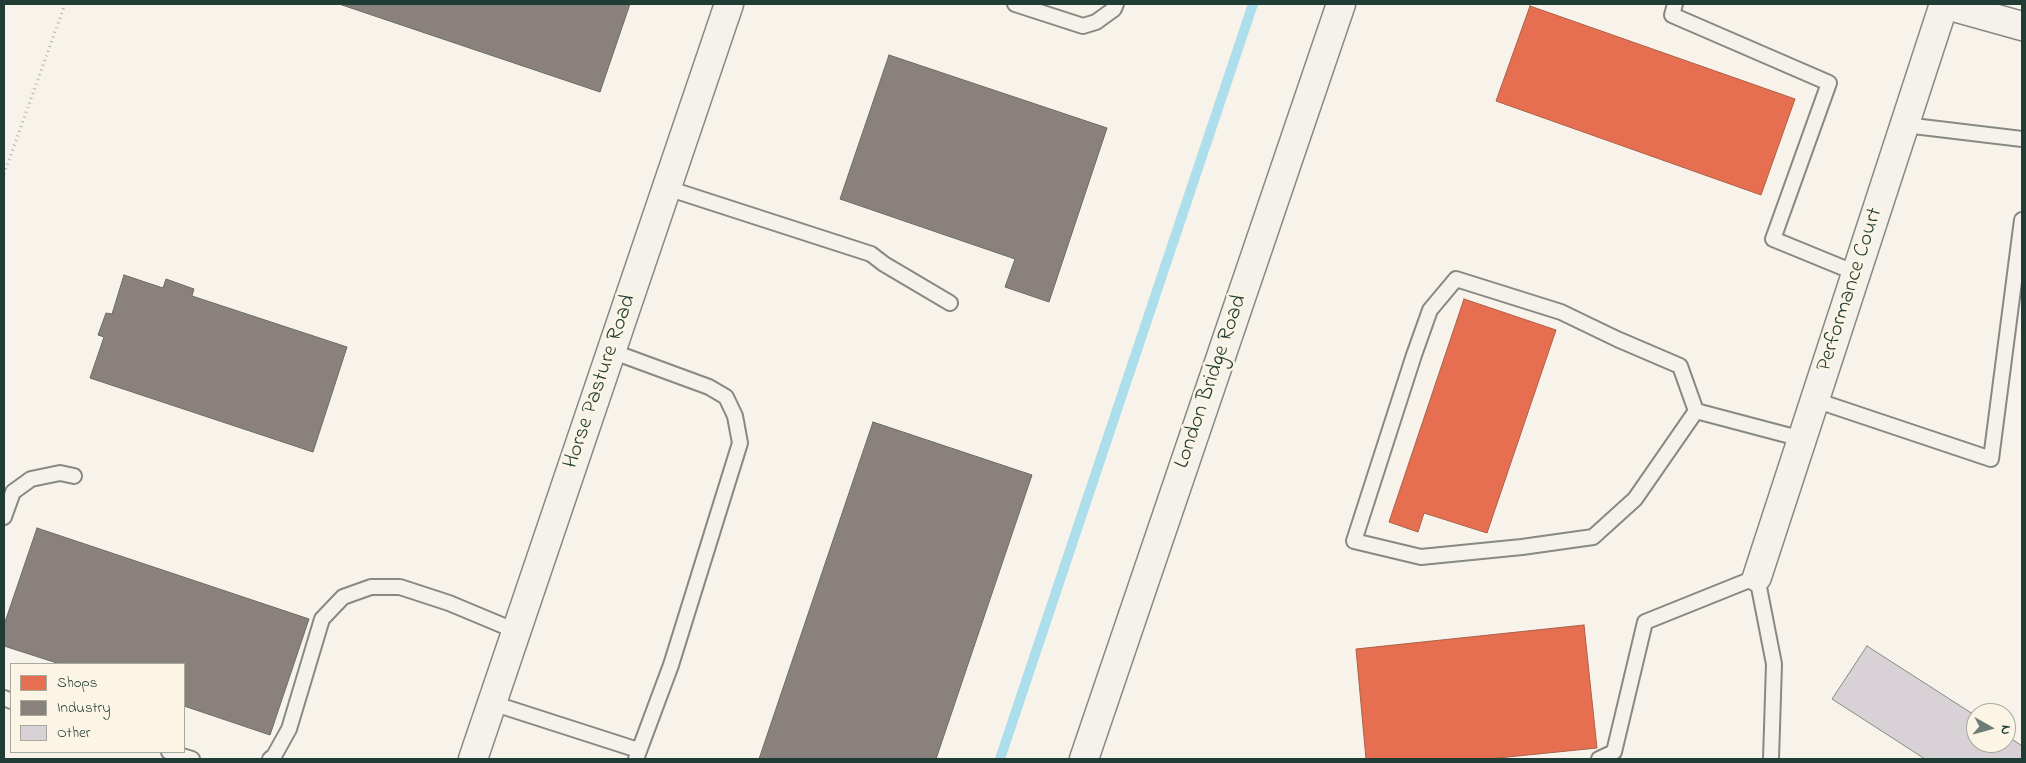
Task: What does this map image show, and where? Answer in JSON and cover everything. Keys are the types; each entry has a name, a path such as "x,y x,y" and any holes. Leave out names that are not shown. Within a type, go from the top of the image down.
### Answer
{"street":[{"name":"Horse Pasture Road","path":"472,759 729,4"},
{"name":"London Bridge Road","path":"1084,759 1341,4"},
{"name":"Performance Court","path":"1757,576 1943,4"},
{"path":"1943,4 2022,26"}],"lane":[{"path":"1015,4 1082,26 1096,22 1114,9 1116,4"},
{"path":"1675,4 1672,15 1829,83 1774,239 1856,273"},
{"path":"1905,125 2022,140"},
{"path":"667,188 871,254 884,264 950,303"},
{"path":"1815,400 1991,459 2022,220"},
{"path":"1456,279 1561,312 1616,339 1680,366 1696,411 1635,499 1593,537 1522,547 1422,557 1354,541 1395,411 1430,310 1456,279"},
{"path":"492,703 637,754 671,665 740,443 735,416 726,397 709,387 612,351"},
{"path":"1696,411 1802,439"},
{"path":"4,517 13,492 30,479 60,473 74,476"},
{"path":"1599,759 1614,752 1645,622 1757,576 1774,664 1771,759"},
{"path":"270,759 274,756 289,729 322,620 343,597 371,587 400,587 449,603 516,631"},
{"path":"172,753 192,759"}],"path":[{"path":"4,174 65,4"}],"building: Shops":[{"path":"1530,6 1795,99 1761,195 1496,101"},
{"path":"1464,299 1556,330 1487,533 1424,513 1418,532 1389,522"},
{"path":"1584,625 1597,748 1488,759 1366,759 1356,649"}],"building: Industry":[{"path":"339,4 630,4 600,92"},
{"path":"889,55 1107,128 1049,302 1005,287 1015,259 840,199"},
{"path":"124,275 163,288 166,279 194,289 192,296 347,347 313,452 90,378 104,337 98,335 106,313 112,314"},
{"path":"873,422 1032,475 936,759 759,759"},
{"path":"37,528 309,619 270,735 185,706 185,663 57,663 4,646 4,625"}],"building: Other":[{"path":"1867,646 1966,710 1966,753 2016,753 2016,742 2022,746 2022,759 1925,759 1832,699"}],"waterway":[{"path":"1000,759 1253,4"}]}
